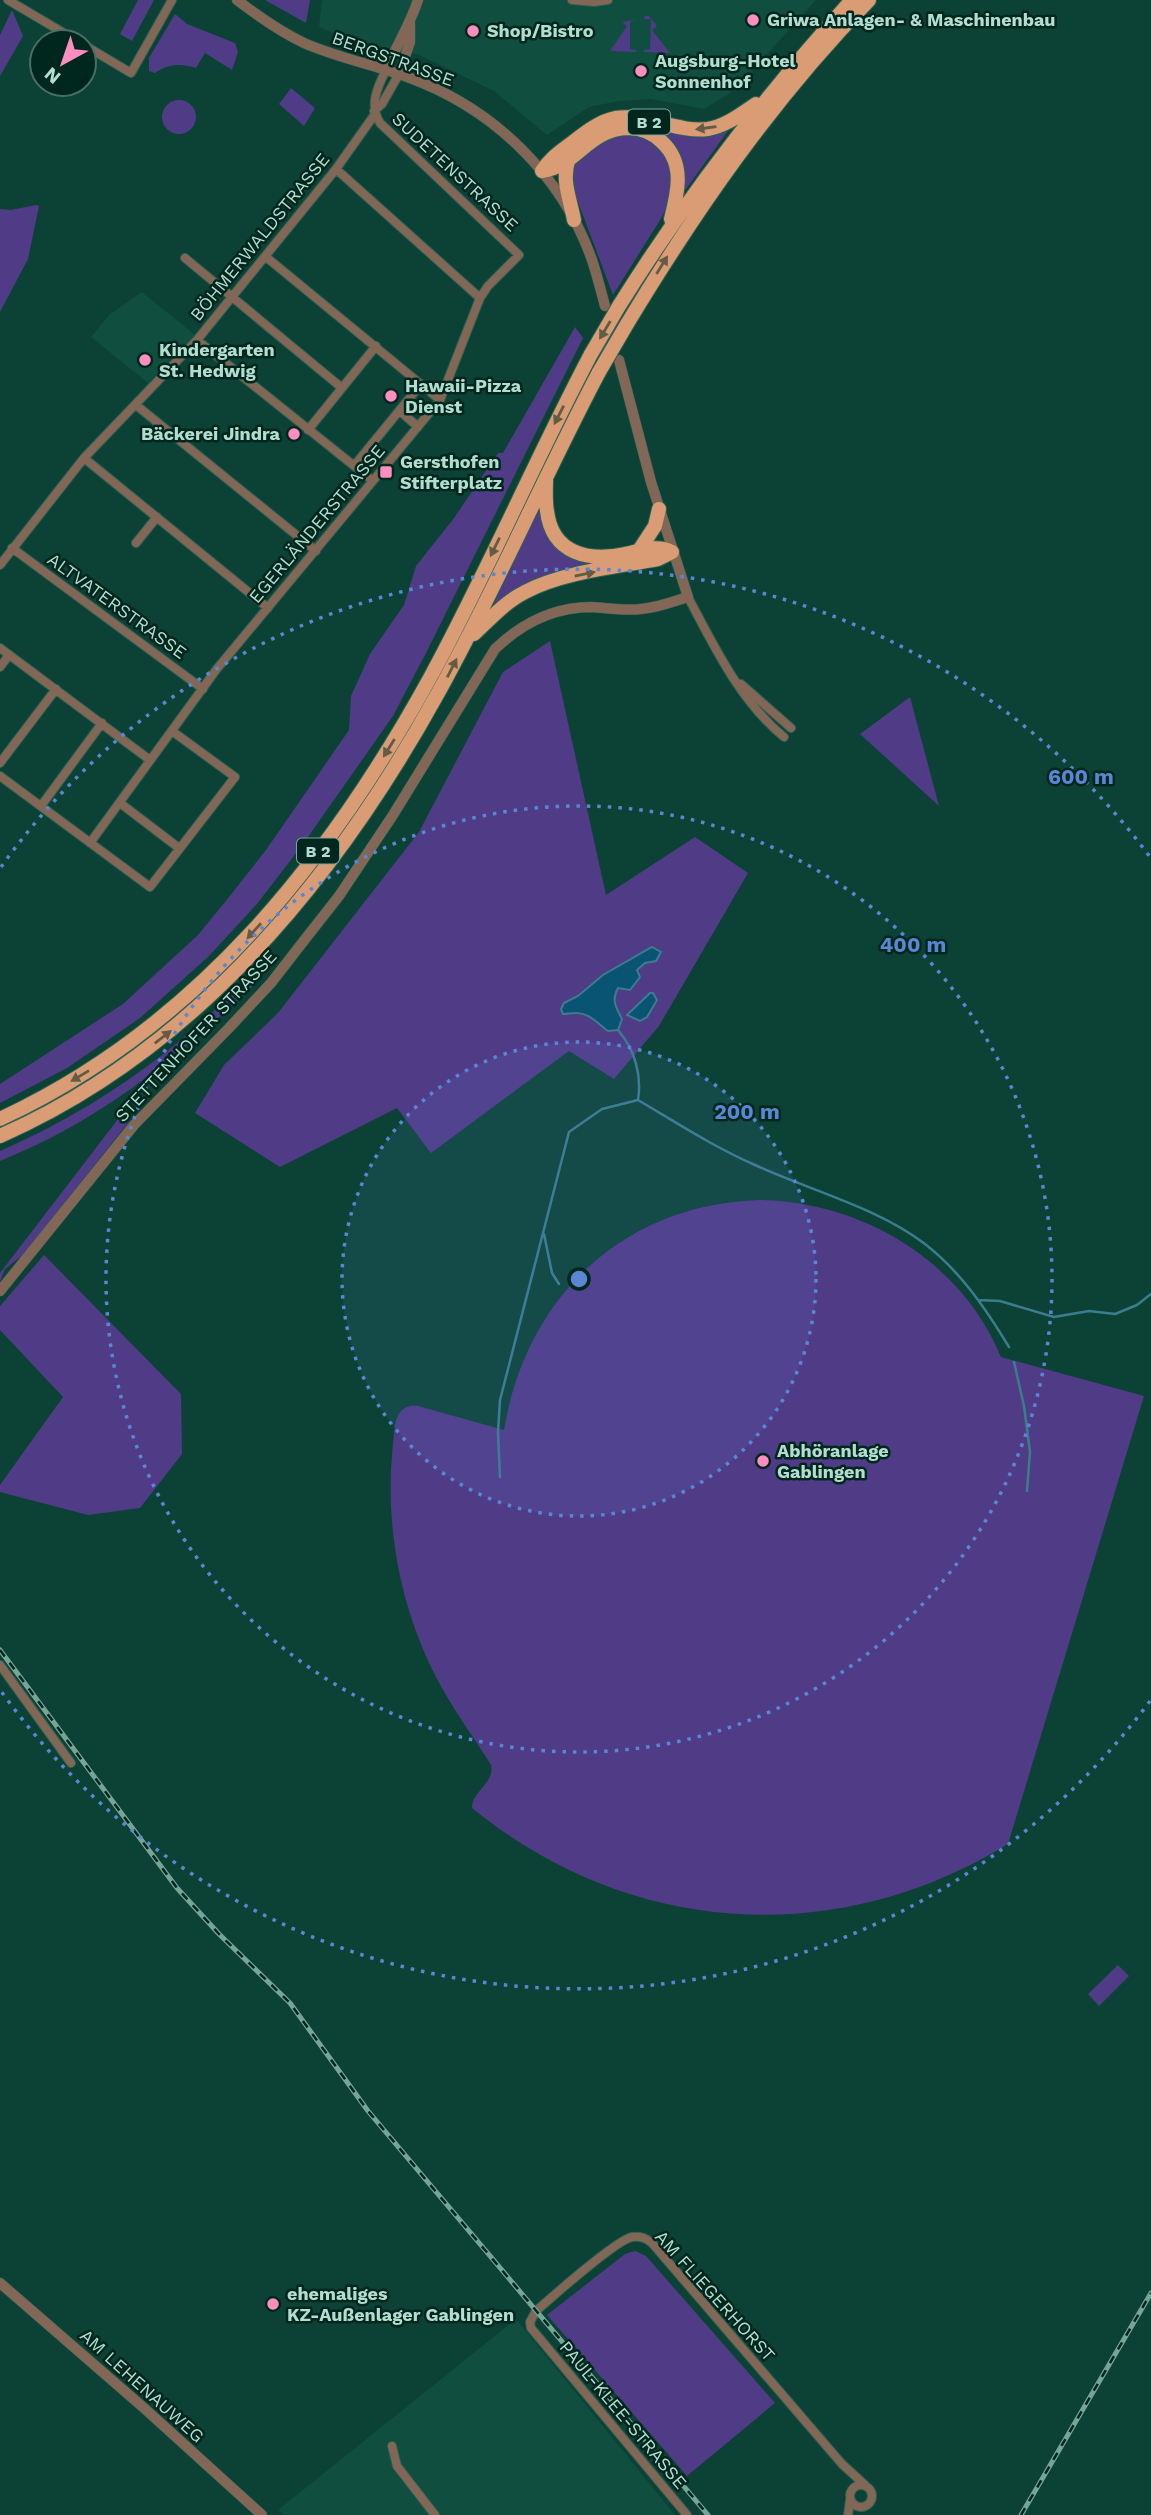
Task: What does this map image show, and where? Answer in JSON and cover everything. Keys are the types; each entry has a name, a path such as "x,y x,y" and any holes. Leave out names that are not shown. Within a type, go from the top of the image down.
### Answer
{"highway":[{"name":"B 2","path":"0,1119 80,1076 168,1014 233,954 298,878 360,793 411,711 452,636 612,306 766,98 852,0"},
{"name":"B 2","path":"0,1136 56,1108 135,1059 197,1009 244,964 313,884 365,813 419,728 465,642 545,476 599,372 681,237 742,149 869,0"},
{"name":"B 2","path":"542,171 552,158 602,122 633,118 680,128 705,129 725,123 766,98"},
{"name":"B 2","path":"542,171 558,167 591,140 607,131 633,128 656,136 672,154 678,173 678,189 668,228"},
{"path":"569,158 565,184 574,220"},
{"path":"545,476 550,524 570,550 602,559 656,547 672,552"},
{"path":"638,551 655,526 659,509"},
{"name":"B 2","path":"465,642 503,606 547,582 658,559 672,552"}],"street":[{"path":"8,0 55,28"},
{"path":"98,53 131,73 172,0"},
{"name":"BERGSTRASSE","path":"237,0 281,31 306,44 442,91 482,114 523,149 542,171 574,220 612,306"},
{"path":"386,70 399,40 410,24 418,0"},
{"path":"572,0 608,0"},
{"path":"399,74 410,42 410,24"},
{"name":"SUDETENSTRASSE","path":"386,70 374,100 374,113 380,123 519,255"},
{"name":"SUDETENSTRASSE","path":"374,113 399,74"},
{"name":"BÖHMERWALDSTRASSE","path":"0,565 84,458 197,341 336,169 374,113"},
{"path":"336,169 480,298"},
{"name":"EGERLÄNDERSTRASSE","path":"90,843 203,689 440,400 480,298 488,286 519,255"},
{"path":"266,257 440,400"},
{"path":"185,258 342,388"},
{"path":"197,341 373,481"},
{"path":"308,430 376,346"},
{"path":"619,360 659,509 688,597 746,698 759,715 784,737"},
{"path":"354,466 421,384"},
{"path":"136,405 316,551"},
{"path":"400,411 418,427"},
{"path":"84,458 268,608"},
{"path":"136,543 157,517"},
{"name":"ALTVATERSTRASSE","path":"12,548 203,689"},
{"name":"STETTENHOFER STRASSE","path":"0,1291 134,1125 246,1010 306,939 393,815 495,649 518,629 540,617 564,609 643,609 688,597"},
{"path":"0,648 150,761"},
{"path":"0,667 9,655"},
{"path":"737,680 791,728"},
{"path":"0,763 56,689"},
{"path":"41,806 102,723"},
{"path":"0,776 150,887 235,777 172,731"},
{"path":"120,803 179,848"},
{"path":"0,1665 71,1763"},
{"name":"AM FLIEGERHORST","path":"535,2335 530,2322 538,2309 624,2239 645,2238 842,2464 865,2485"},
{"name":"AM LEHENAUWEG","path":"0,2283 262,2515"},
{"name":"PAUL-KLEE-STRASSE","path":"535,2335 687,2515"},
{"path":"392,2446 397,2466 435,2515"},
{"name":"AM FLIEGERHORST","path":"842,2464 849,2480 848,2515"},
{"path":"857,2515 868,2505 873,2496 871,2489 865,2485 857,2485 850,2496 857,2506 868,2505"}],"shaded area":[{"path":"138,0 154,0 132,41 120,34"},
{"path":"265,0 310,0 306,23"},
{"path":"322,0 816,0 729,94 704,109 651,99 619,101 589,107 547,135 494,91 419,55 348,39 319,27"},
{"path":"12,10 23,36 0,76 0,35"},
{"path":"175,14 187,24 235,43 238,52 232,70 205,53 196,68 174,65 155,73 149,71 149,58"},
{"path":"649,16 657,26 652,30 670,53 644,52 650,49 651,19 644,19"},
{"path":"636,20 630,22 630,49 636,52 610,51 627,26 622,22"},
{"path":"291,88 315,108 304,126 279,104"},
{"path":"179,100 191,105 196,117 191,129 179,134 167,129 162,117 167,105"},
{"path":"733,124 681,196 682,183 655,133 591,132"},
{"path":"626,133 646,137 658,145 665,154 672,174 670,196 662,217 613,295 572,186 572,164 592,145"},
{"path":"39,206 28,259 0,312 0,209 11,210"},
{"name":"Kindergarten St. Hedwig","path":"142,292 195,335 148,383 91,337 109,315"},
{"path":"575,327 583,338 393,716 303,844 257,904 209,956 140,1018 67,1068 0,1103 0,1084 123,1004 198,935 266,850 349,730 351,696 370,654 404,605 416,566 454,518 498,453 503,453"},
{"path":"543,500 546,525 602,562 491,609"},
{"path":"550,641 606,895 695,837 748,873 659,1026 614,1079 569,1051 431,1153 397,1108 280,1167 195,1113 224,1065 278,1013 419,832 503,672"},
{"path":"910,697 939,806 860,734"},
{"path":"652,947 661,952 656,961 645,963 637,970 640,977 630,990 618,988 615,1004 622,1019 618,1030 608,1031 585,1014 563,1014 561,1009 564,1003 578,996 603,975"},
{"path":"251,975 258,981 199,1035 138,1084 72,1126 0,1161 0,1151 78,1112 151,1064 203,1021"},
{"path":"653,993 657,1000 647,1017 640,1021 627,1015"},
{"path":"125,1110 125,1119 131,1119 24,1254 5,1269 0,1282 0,1273"},
{"path":"760,1200 798,1203 835,1212 871,1225 904,1243 934,1265 961,1292 983,1322 1001,1357 1144,1396 1008,1844 942,1878 873,1901 804,1913 734,1914 665,1904 598,1883 533,1851 472,1808 473,1802 490,1777 491,1765 442,1688 416,1630 399,1570 391,1507 391,1476 397,1418 400,1412 410,1406 504,1430 516,1382 534,1339 559,1300 589,1267 625,1239 665,1219 711,1206"},
{"path":"44,1255 181,1394 182,1454 140,1508 88,1515 0,1492 0,1485 63,1397 0,1330 0,1306"},
{"path":"1118,1965 1129,1976 1099,2006 1088,1994"},
{"path":"635,2251 646,2256 775,2403 687,2476 547,2315 625,2254"},
{"path":"516,2319 675,2515 284,2515 278,2510"}],"waterway":[{"path":"618,1030 636,1063 638,1100"},
{"path":"500,1477 500,1400 569,1132 602,1109 638,1100 740,1158 865,1210 907,1231 938,1255 961,1279 982,1305 1009,1347"},
{"path":"544,1234 552,1273 559,1284"},
{"path":"978,1300 1000,1301 1054,1317 1089,1311 1115,1314 1137,1305 1151,1294"},
{"path":"1014,1362 1024,1406 1030,1452 1027,1491"}],"railway":[{"path":"0,1650 177,1888 219,1934 290,2003 368,2111 708,2515"},
{"path":"1021,2515 1151,2293"}],"place":[{"name":"Griwa Anlagen- & Maschinenbau","path":"753,20"},
{"name":"Shop/Bistro","path":"473,31"},
{"name":"Augsburg-Hotel Sonnenhof","path":"641,71"},
{"name":"Kindergarten St. Hedwig","path":"145,360"},
{"name":"Hawaii-Pizza Dienst","path":"391,396"},
{"name":"Bäckerei Jindra","path":"294,434"},
{"name":"Gersthofen Stifterplatz","path":"386,472"},
{"name":"Abhöranlage Gablingen","path":"763,1461"},
{"name":"ehemaliges KZ-Außenlager Gablingen","path":"273,2304"}]}
